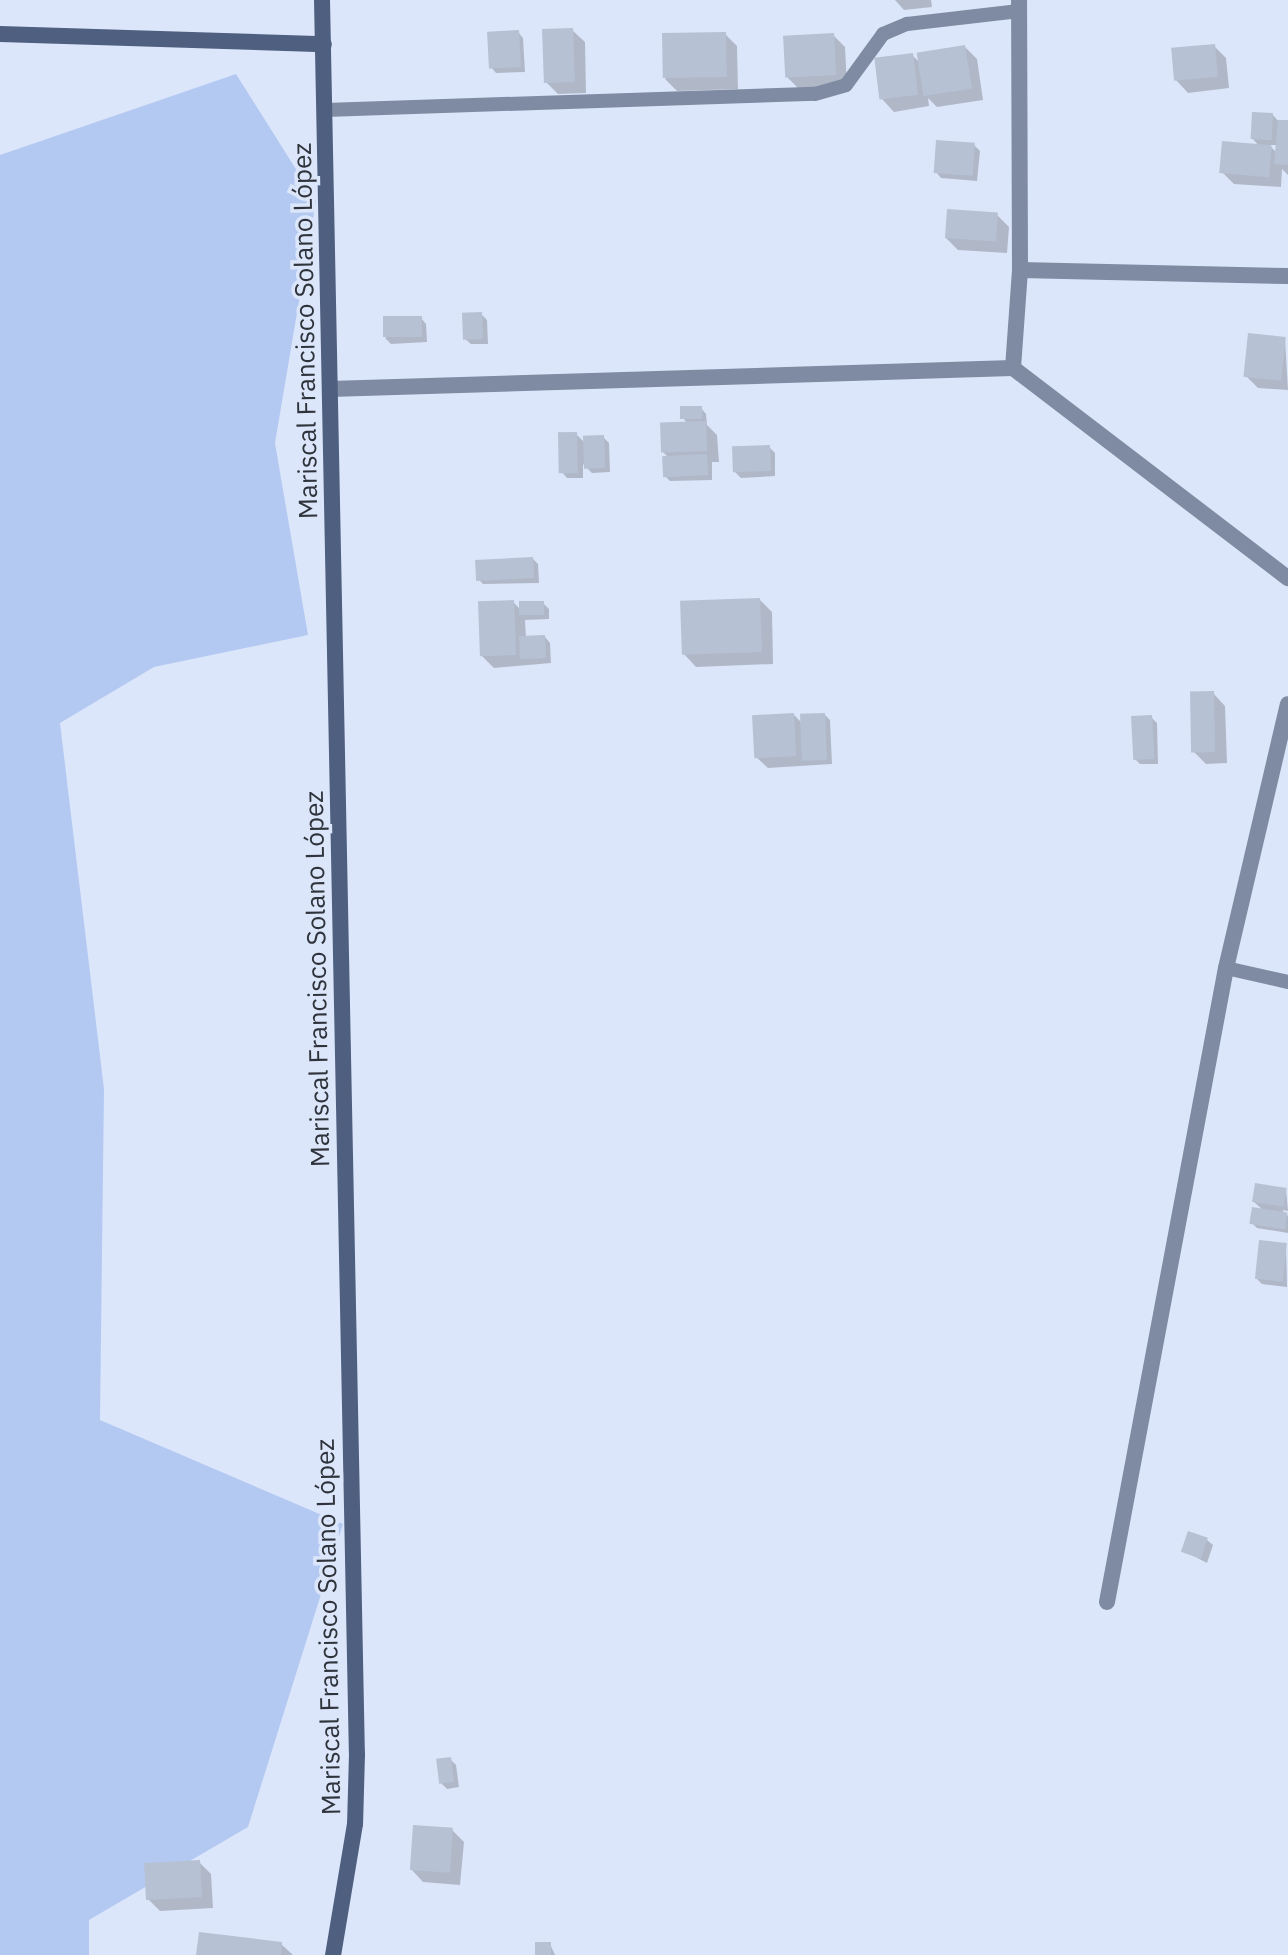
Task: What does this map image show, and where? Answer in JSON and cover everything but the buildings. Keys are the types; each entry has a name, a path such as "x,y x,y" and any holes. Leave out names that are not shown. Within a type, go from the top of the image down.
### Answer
{"main road":[{"name":"Mariscal Francisco Solano López","path":"322,0 357,1754 355,1824 333,1955"},
{"path":"0,34 324,44"}],"street":[{"path":"1013,368 1020,270 1019,6"},
{"path":"1020,270 1288,276"},
{"path":"330,389 1013,368 1288,578"},
{"path":"1107,1602 1226,968 1288,704"}],"lane":[{"path":"325,110 815,94 846,85 883,34 907,24 1019,6"},
{"path":"1226,968 1288,982"}],"shaded area":[{"path":"236,74 316,201 275,443 308,635 154,667 60,723 104,1089 100,1420 343,1524 248,1827 89,1920 89,1955 0,1955 0,155"}]}
